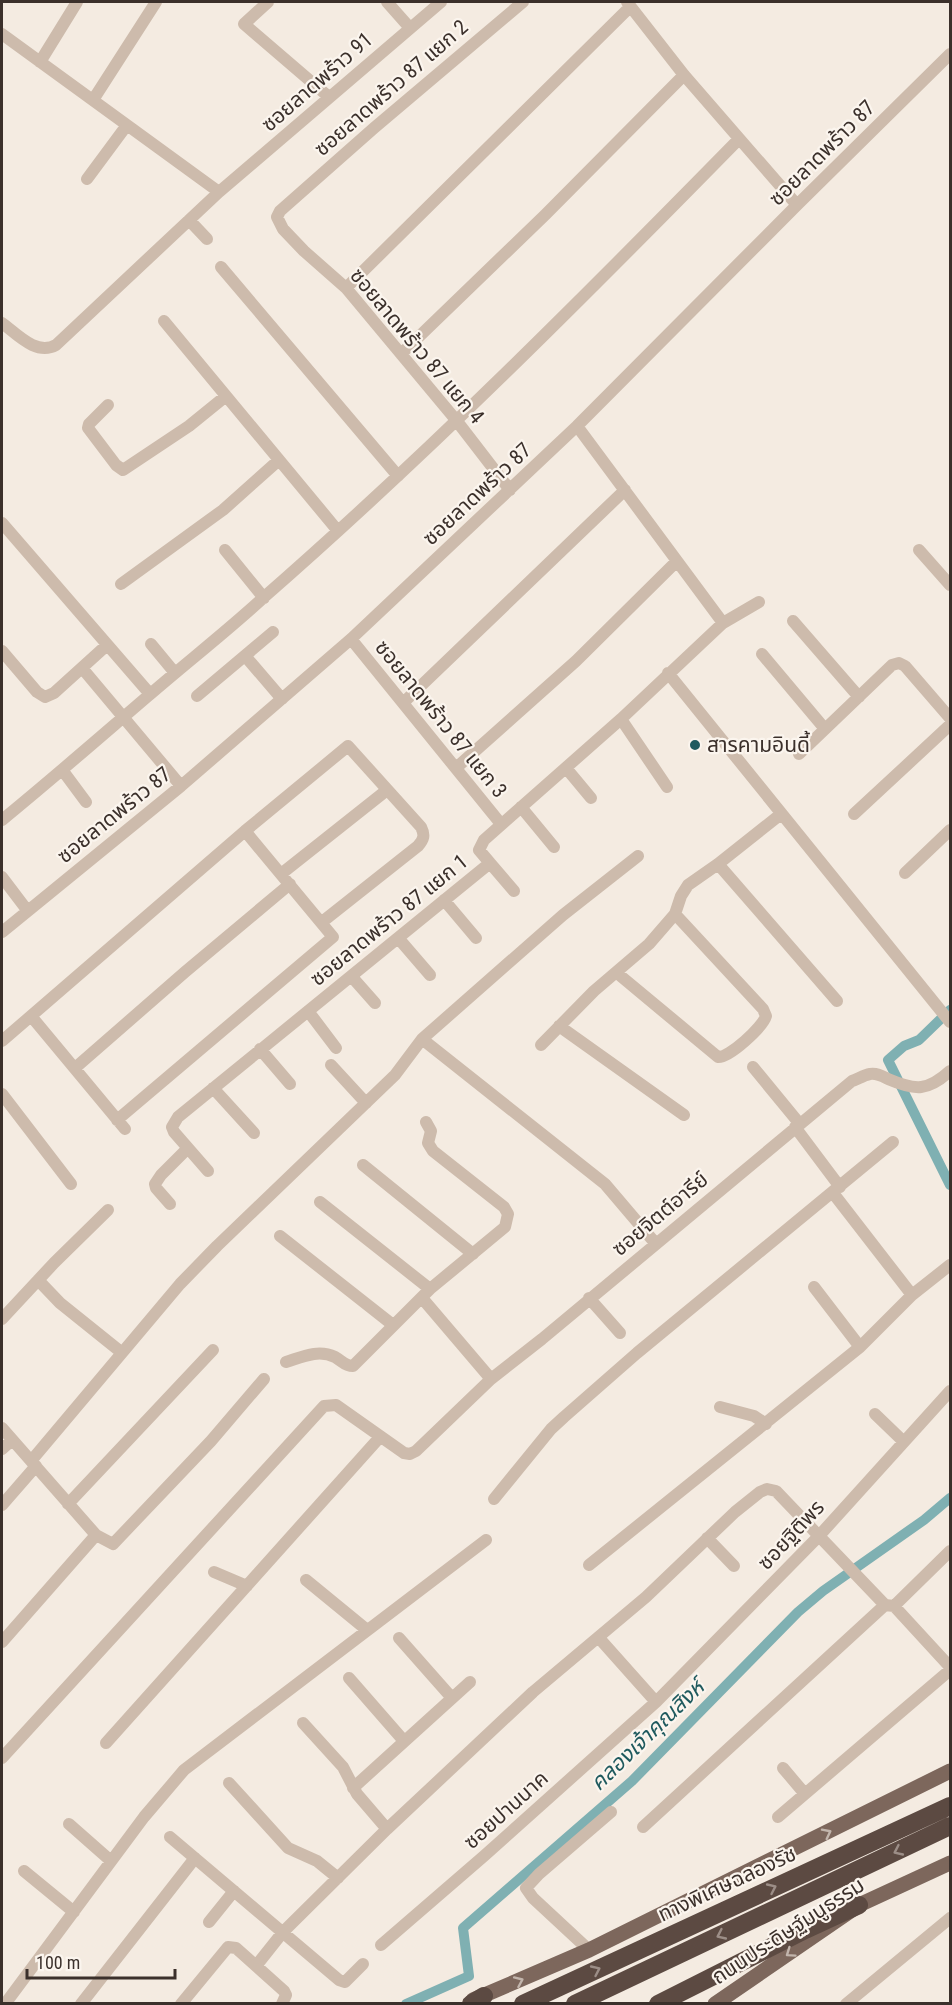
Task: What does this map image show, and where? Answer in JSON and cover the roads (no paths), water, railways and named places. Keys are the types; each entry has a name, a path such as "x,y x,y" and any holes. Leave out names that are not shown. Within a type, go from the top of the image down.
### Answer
{"highway":[{"name":"ทางพิเศษฉลองรัช","path":"523,2004 951,1806"},
{"name":"ทางพิเศษฉลองรัช","path":"575,2004 951,1826"},
{"path":"658,2004 859,1905"}],"main road":[{"path":"465,2004 590,1950 951,1771"},
{"name":"ถนนประดิษฐ์มนูธรรม","path":"715,2004 859,1905 951,1863"}],"street":[{"path":"40,62 76,2"},
{"path":"93,100 156,2"},
{"path":"268,2 244,24 329,96"},
{"path":"387,2 410,28"},
{"name":"ซอยลาดพร้าว 91","path":"2,323 35,347 45,350 65,338 219,192 441,2"},
{"name":"ซอยลาดพร้าว 87 แยก 2","path":"286,206 523,2"},
{"path":"346,288 628,4 684,75 797,205"},
{"path":"2,34 219,192"},
{"name":"ซอยลาดพร้าว 87","path":"2,932 181,786 351,639 577,426 951,54"},
{"path":"401,354 545,215 684,75"},
{"path":"87,179 127,124"},
{"path":"2,820 63,771 124,716 264,598 398,476 622,258 739,139"},
{"name":"ซอยลาดพร้าว 87 แยก 4","path":"286,206 277,214 283,229 346,288 456,420 510,490"},
{"path":"189,220 207,239"},
{"path":"221,267 398,476"},
{"path":"164,321 338,531"},
{"path":"108,405 89,424 88,428 116,465 123,470 189,426 226,396"},
{"path":"577,426 723,623"},
{"path":"121,584 224,510 279,460"},
{"path":"403,703 625,490"},
{"path":"2,523 150,694"},
{"path":"225,550 264,598"},
{"path":"919,550 951,585"},
{"path":"456,768 576,660 677,561"},
{"name":"ซอยลาดพร้าว 87 แยก 1","path":"208,1171 174,1132 173,1123 260,1049 399,939 490,863 479,850 480,846 501,824 566,768 723,623 759,602"},
{"path":"793,621 859,697"},
{"path":"197,696 273,632"},
{"name":"ซอยลาดพร้าว 87 แยก 3","path":"351,639 501,824"},
{"path":"151,644 175,673"},
{"path":"2,651 37,692 45,697 54,693 107,645"},
{"path":"762,654 825,729"},
{"path":"246,657 282,699"},
{"path":"800,754 892,665 898,663 905,666 951,718"},
{"path":"82,668 181,786"},
{"path":"668,673 947,1017"},
{"path":"621,718 667,787"},
{"path":"854,814 951,725"},
{"path":"2,1041 245,831 348,746 421,827 424,833 423,840 322,922"},
{"path":"566,768 591,798"},
{"path":"63,771 86,802"},
{"path":"282,874 387,790"},
{"path":"521,807 554,847"},
{"path":"541,1045 594,991 649,944 675,914 681,896 688,885 781,814"},
{"path":"905,873 951,830"},
{"path":"31,1016 121,1125 333,937 245,831"},
{"path":"2,1505 121,1352 217,1246 395,1075 422,1039 563,915 638,856"},
{"path":"490,863 514,891"},
{"path":"718,864 837,1001"},
{"path":"2,877 27,910"},
{"path":"75,1068 290,884"},
{"path":"444,900 476,938"},
{"path":"616,973 718,1057 726,1056 763,1024 766,1016 763,1009 675,914"},
{"path":"399,939 430,975"},
{"path":"352,977 375,1003"},
{"path":"308,1011 336,1048"},
{"path":"559,1026 684,1115"},
{"path":"422,1039 599,1178 656,1244"},
{"path":"260,1049 290,1084"},
{"path":"331,1065 366,1102"},
{"path":"753,1067 797,1125 836,1190 912,1295"},
{"name":"ซอยจิตต์อารีย์","path":"380,1437 404,1453 410,1454 416,1451 491,1379 852,1081 870,1074 878,1074 919,1088 931,1086 951,1071"},
{"path":"213,1088 254,1133"},
{"path":"2,1094 71,1184"},
{"path":"286,1362 316,1353 330,1355 347,1366 353,1366 426,1293 505,1227 507,1214 504,1207 433,1151 428,1143 431,1131 426,1122"},
{"path":"494,1499 551,1429 564,1417 637,1353 893,1142"},
{"path":"170,1204 155,1184 187,1149"},
{"path":"363,1166 473,1254"},
{"path":"320,1202 426,1293 491,1379"},
{"path":"2,1318 108,1210"},
{"path":"280,1236 393,1325"},
{"path":"589,1565 861,1347 912,1295 951,1265"},
{"path":"38,1280 60,1303 121,1352"},
{"path":"814,1287 861,1347"},
{"path":"590,1298 620,1333"},
{"path":"68,1504 213,1350"},
{"path":"2,1428 96,1535 113,1544 211,1441 264,1379"},
{"name":"ซอยฐิติพร","path":"656,1702 818,1537 903,1441 951,1391"},
{"path":"2,1758 324,1406 336,1405 380,1437 106,1743"},
{"path":"720,1407 754,1416 766,1424"},
{"path":"875,1414 903,1441"},
{"path":"2,1449 12,1440"},
{"path":"256,1966 283,1932 387,1829 534,1692 646,1597 735,1512 760,1492 771,1489 776,1491 851,1570 890,1605 951,1669 778,1816"},
{"path":"2,1642 96,1535"},
{"path":"707,1538 734,1566"},
{"path":"5,2004 111,1861 184,1770 199,1756 486,1540"},
{"path":"643,1827 951,1551"},
{"path":"214,1572 247,1586"},
{"path":"306,1580 367,1630"},
{"path":"399,1638 452,1698"},
{"path":"598,1638 656,1702"},
{"path":"349,1678 404,1741"},
{"path":"354,1788 470,1682"},
{"name":"ซอยปานนาค","path":"381,1945 656,1702"},
{"path":"303,1723 343,1767 363,1803 387,1829"},
{"path":"783,1768 805,1794"},
{"path":"229,1783 288,1848 317,1861 338,1878"},
{"path":"590,1950 533,1898 526,1888 611,1812"},
{"path":"69,1824 111,1861"},
{"path":"170,1837 339,1980 345,1982 363,1964"},
{"path":"81,2004 195,1858"},
{"path":"24,1871 74,1912"},
{"path":"209,1922 234,1891"},
{"path":"846,2004 951,1918"},
{"path":"181,2004 228,1947 236,1948 284,1991 286,1995 282,2004"}],"waterway":[{"name":"คลองเจ้าคุณสิงห์","path":"950,1010 919,1040 904,1046 888,1060 950,1185"},
{"name":"คลองเจ้าคุณสิงห์","path":"406,2004 469,1976 463,1928 632,1781 798,1612 823,1591 924,1520 950,1498"}],"place":[{"name":"สารคามอินดี้","path":"695,745"}]}
